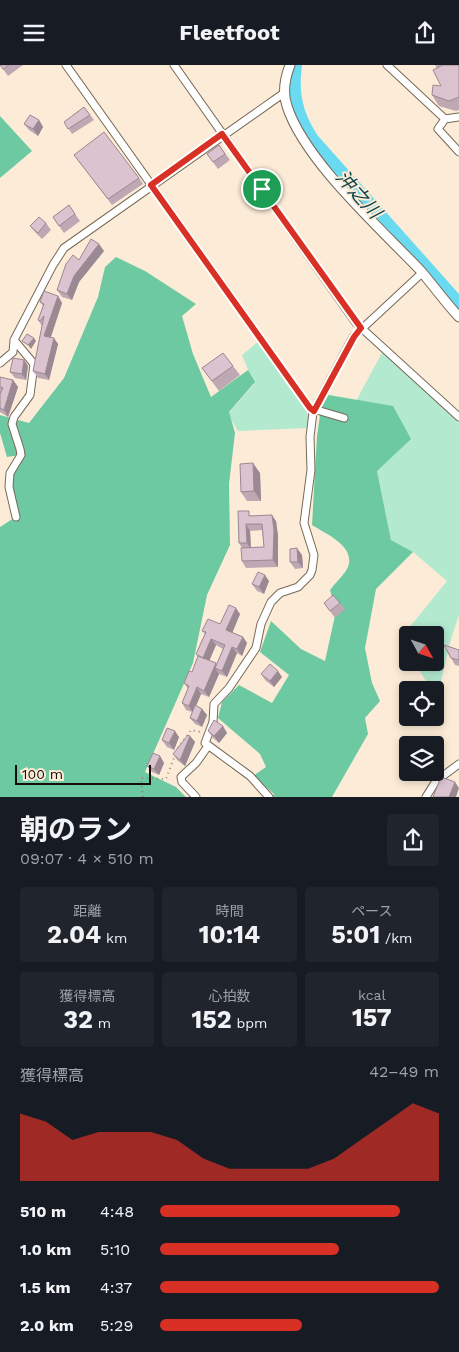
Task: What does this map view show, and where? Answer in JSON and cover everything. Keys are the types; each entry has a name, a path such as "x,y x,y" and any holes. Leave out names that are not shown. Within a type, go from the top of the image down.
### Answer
{"street":[{"path":"66,65 310,408 314,411 344,418"},
{"path":"174,65 361,328 459,417"},
{"path":"290,65 284,93 287,106 307,145 370,220 422,273 459,317"},
{"path":"387,65 445,119"},
{"path":"0,363 12,352 14,341 53,265 64,248 222,134 284,93"},
{"path":"459,117 445,119 438,129 459,152"},
{"path":"269,797 250,776 205,743 213,723 214,704 229,688 256,647 261,624 271,602 280,593 298,587 310,575 314,555 304,523 311,470 310,437 314,411 354,337 361,328 422,273"},
{"path":"14,341 30,357 34,364 30,395 14,417 12,425 20,449 20,455 10,473 9,487 16,517"},
{"path":"196,797 182,782 181,777 196,763 208,746"},
{"path":"426,797 436,781 459,764"}],"path":[{"path":"143,797 141,778 166,779 180,742 191,730 208,733"}],"green space":[{"path":"0,116 32,151 0,178"},
{"path":"116,257 145,271 196,304 182,316 193,354 211,397 248,370 255,382 229,412 235,433 229,484 230,545 207,595 193,663 145,772 176,787 186,797 0,797 0,527 14,518 9,482 20,455 7,457 0,433 0,415 29,423 64,378 98,297 105,267"},
{"path":"259,341 306,409 309,419 308,428 238,431 228,414 254,384 242,355"},
{"path":"384,349 459,423 459,615 444,669 444,626 411,626 447,581 413,552 391,540 377,471 356,401"},
{"path":"323,394 393,406 411,439 377,471 391,540 413,552 376,589 365,648 372,683 380,701 365,718 368,734 332,797 272,797 274,794 253,776 266,767 260,754 218,718 222,702 239,685 272,703 289,675 260,652 271,621 301,649 325,661 336,611 330,590 347,569 349,561 348,554 339,542 312,525 317,436"},
{"path":"420,671 443,671 441,681 426,681"}],"building":[{"path":"0,65 9,65 3,69"},
{"path":"443,65 459,65 459,97 449,101 432,95 433,85 441,86 433,70"},
{"path":"84,107 90,115 68,129 64,122"},
{"path":"30,115 39,120 33,129 24,124"},
{"path":"104,132 139,178 108,199 74,155"},
{"path":"219,145 225,154 213,162 207,154"},
{"path":"69,205 75,214 59,226 53,217"},
{"path":"39,217 46,223 38,233 30,226"},
{"path":"91,239 99,244 74,276 67,294 57,290 66,264 73,255 79,260"},
{"path":"44,291 58,296 44,336 54,338 45,374 33,371 44,316 40,321 38,320 44,304 40,302"},
{"path":"27,334 34,338 28,345 22,341"},
{"path":"223,353 233,366 212,381 202,368"},
{"path":"13,358 24,360 22,374 10,372"},
{"path":"0,377 13,380 4,410 0,408 0,394 3,388 0,387"},
{"path":"253,463 254,491 241,492 240,464"},
{"path":"238,511 249,511 249,516 272,515 274,530 273,560 242,561 241,548 264,547 262,524 246,524 247,543 239,543"},
{"path":"297,548 298,562 290,562 290,549"},
{"path":"258,572 265,575 259,587 252,584"},
{"path":"333,595 340,603 330,611 324,603"},
{"path":"229,605 236,608 226,630 243,637 237,649 232,647 222,671 215,668 225,645 211,639 203,658 196,654 206,632 202,631 208,619 220,624"},
{"path":"444,645 459,650 459,660 451,658"},
{"path":"198,656 216,663 204,691 197,687 189,706 182,703 189,686 184,683 189,671 192,672"},
{"path":"270,664 278,671 270,681 261,674"},
{"path":"195,705 202,709 197,721 190,718"},
{"path":"214,720 223,726 214,736 208,731"},
{"path":"167,728 175,731 169,743 162,740"},
{"path":"188,735 190,736 180,760 173,754"},
{"path":"153,753 160,756 154,769 147,766"},
{"path":"444,778 455,782 449,797 433,797 439,781 444,781"}],"waterway":[{"name":"沖之川","path":"294,65 293,95 295,104 301,122 311,140 459,306"}],"route":[{"path":"222,134 262,189 361,328 354,337 314,411 151,185 222,134"}]}
